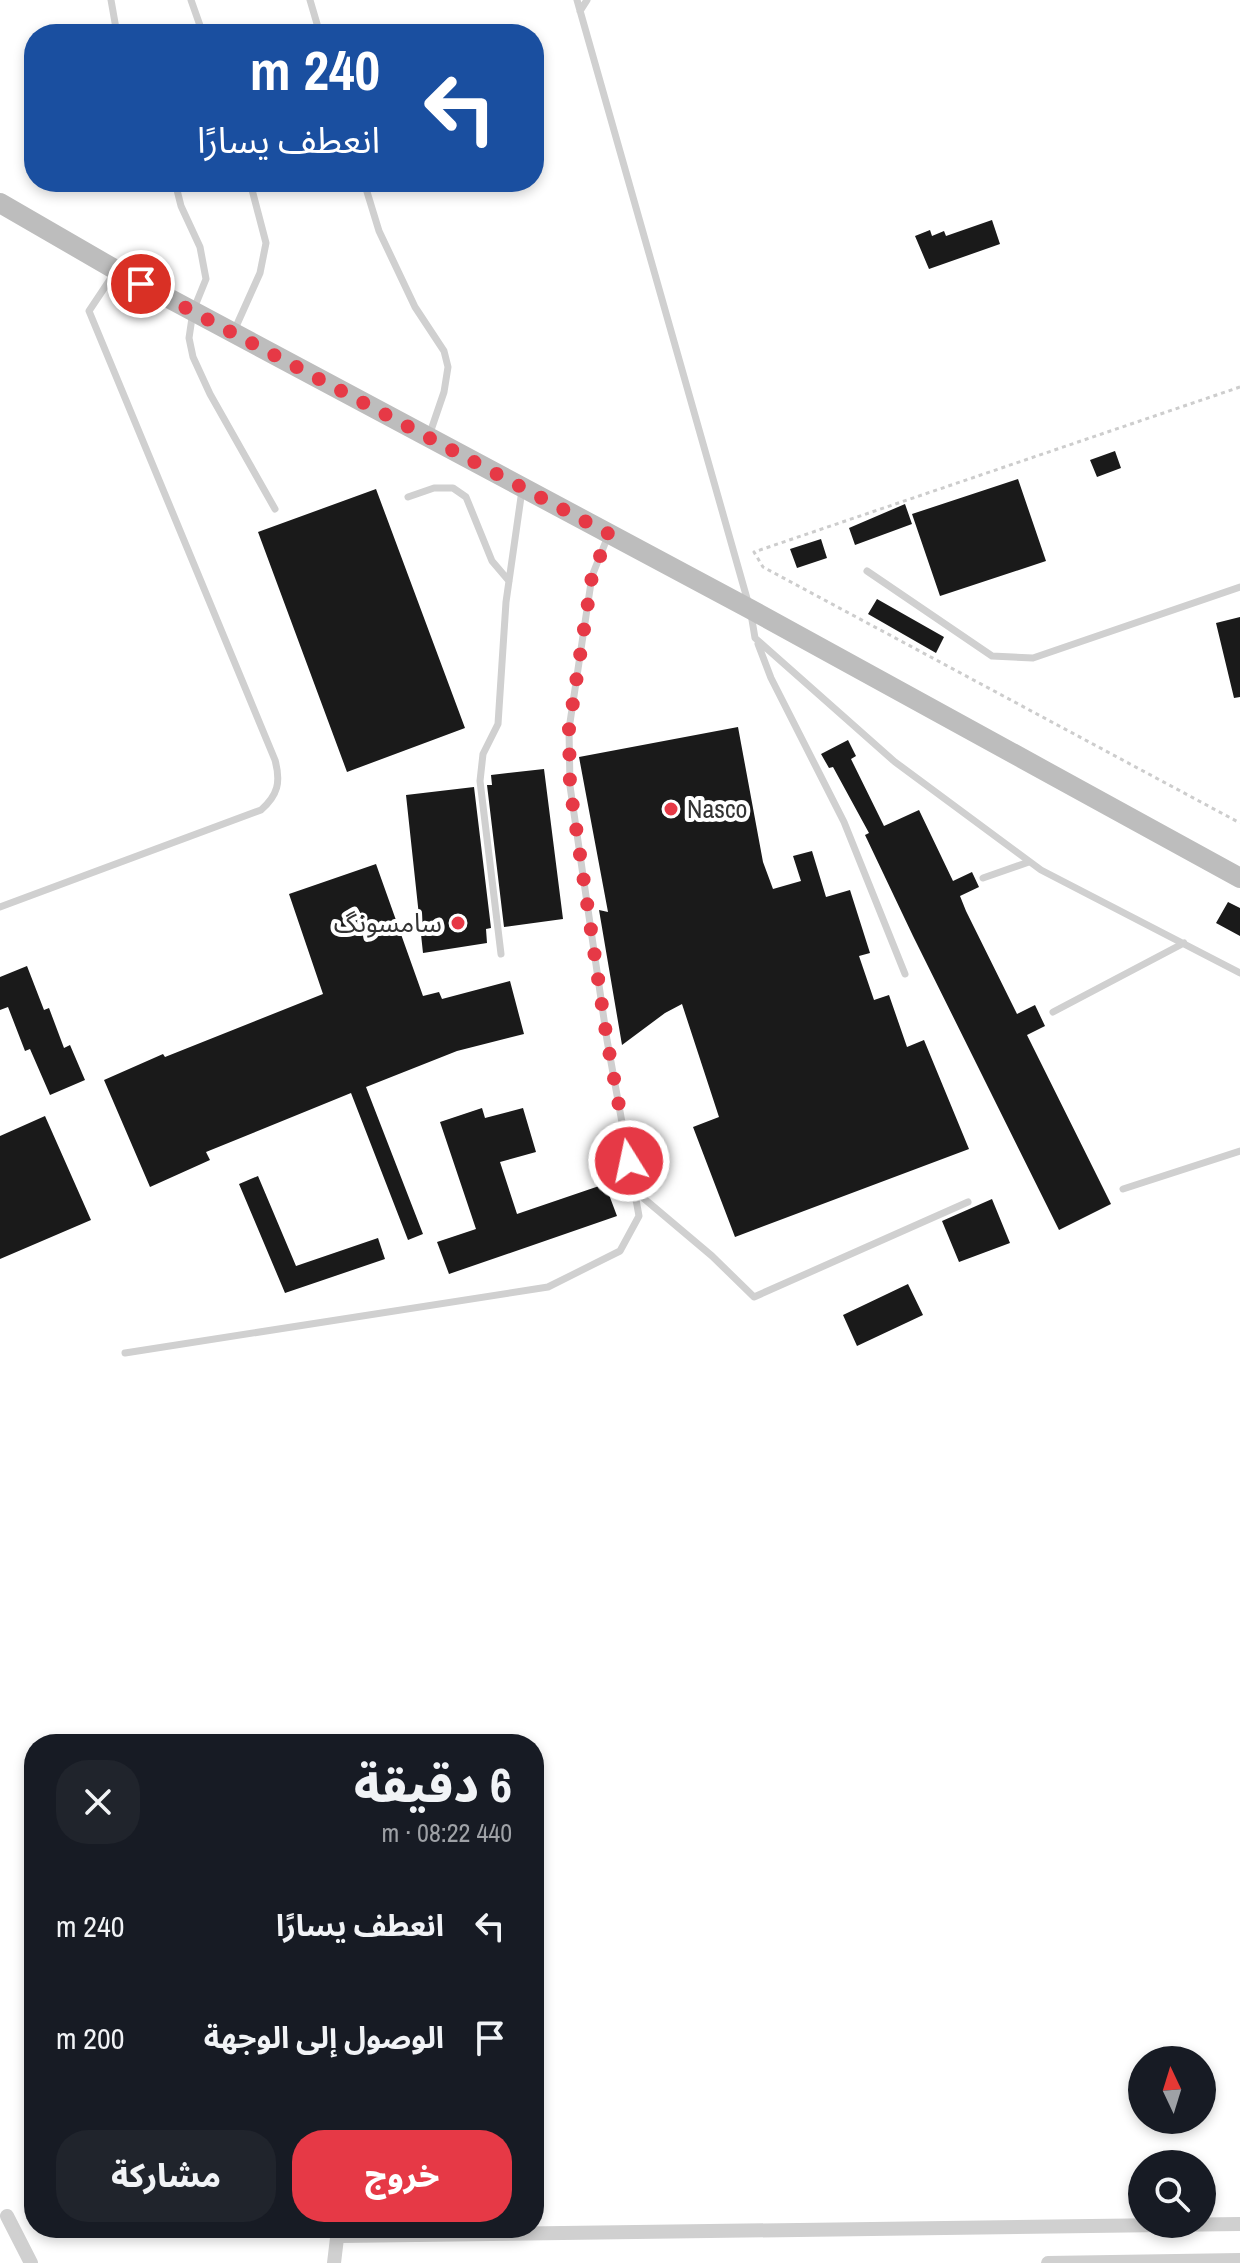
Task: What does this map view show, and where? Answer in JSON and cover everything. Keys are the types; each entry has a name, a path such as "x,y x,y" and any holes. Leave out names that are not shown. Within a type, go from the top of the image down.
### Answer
{"street":[{"path":"0,203 116,270 750,609 1240,878"},
{"path":"7,2216 31,2263"},
{"path":"544,2233 1240,2224"},
{"path":"334,2263 337,2238"},
{"path":"1048,2263 1240,2260"}],"lane":[{"path":"111,0 115,24"},
{"path":"191,0 199,24"},
{"path":"310,0 317,24"},
{"path":"577,0 750,609 755,638 771,678 844,822 905,974"},
{"path":"580,11 587,0"},
{"path":"178,192 200,247 206,279 193,311 189,338 193,357 210,394 275,509"},
{"path":"233,333 260,273 266,243 253,192"},
{"path":"367,192 379,231 415,307 444,351 448,367 444,392 429,437"},
{"path":"0,907 261,810 278,790 275,760 89,311 116,270"},
{"path":"408,497 434,488 453,488 466,497 492,561 509,581"},
{"path":"501,954 480,781 483,754 498,724 509,581 522,488"},
{"path":"125,1353 548,1287 620,1251 639,1216 607,1040 570,786 569,729 592,576 609,534"},
{"path":"867,571 992,656 1033,658 1240,587"},
{"path":"755,638 895,762 1029,862 1240,973"},
{"path":"983,878 1029,862"},
{"path":"1053,1012 1184,943"},
{"path":"1123,1189 1240,1151"},
{"path":"635,1191 712,1256 754,1297 968,1202"}],"path":[{"path":"1240,387 754,552 763,567 1240,823"}],"building":[{"path":"992,220 1000,244 929,269 915,236 930,230 932,236 944,231 946,236"},
{"path":"1115,451 1121,468 1097,477 1090,460"},
{"path":"1018,479 1046,561 940,596 912,514"},
{"path":"376,489 465,728 347,772 258,532"},
{"path":"905,504 912,524 855,545 849,528"},
{"path":"821,539 827,558 797,568 790,549"},
{"path":"877,599 944,637 936,653 868,614"},
{"path":"1240,617 1240,697 1234,698 1216,623"},
{"path":"738,727 763,862 773,889 801,881 793,856 812,851 826,897 850,890 870,953 859,956 874,1000 889,995 907,1047 924,1040 969,1149 735,1237 693,1127 719,1117 682,1004 622,1045 599,910 608,912 579,757"},
{"path":"848,740 856,756 851,759 884,826 919,810 953,881 972,872 979,887 960,896 966,911 1017,1014 1035,1005 1045,1026 1027,1035 1111,1204 1059,1230 913,936 865,835 869,833 833,767 829,768 821,754"},
{"path":"544,769 563,919 504,927 487,785 492,785 491,775"},
{"path":"474,787 491,928 486,929 487,943 423,953 406,795"},
{"path":"376,864 423,996 439,992 442,999 510,981 524,1034 457,1051 366,1087 423,1234 408,1240 351,1093 206,1152 210,1160 150,1187 104,1080 163,1054 165,1057 323,994 289,894"},
{"path":"1228,902 1240,908 1240,936 1216,923"},
{"path":"27,966 44,1010 49,1008 64,1048 70,1045 85,1080 50,1095 30,1049 25,1051 8,1007 0,1010 0,977"},
{"path":"482,1108 485,1118 523,1108 536,1152 500,1162 517,1214 605,1184 617,1216 449,1274 437,1242 476,1229 440,1122"},
{"path":"45,1116 91,1220 0,1259 0,1136"},
{"path":"258,1176 296,1266 378,1238 385,1259 285,1293 239,1184"},
{"path":"992,1199 1010,1243 959,1262 942,1221"},
{"path":"908,1284 923,1315 857,1346 843,1315"}],"place":[{"name":"Nasco","path":"671,809"},
{"name":"سامسونگ","path":"458,923"}],"route":[{"path":"141,284 609,534 592,576 569,729 570,786 607,1040 629,1161"}]}
